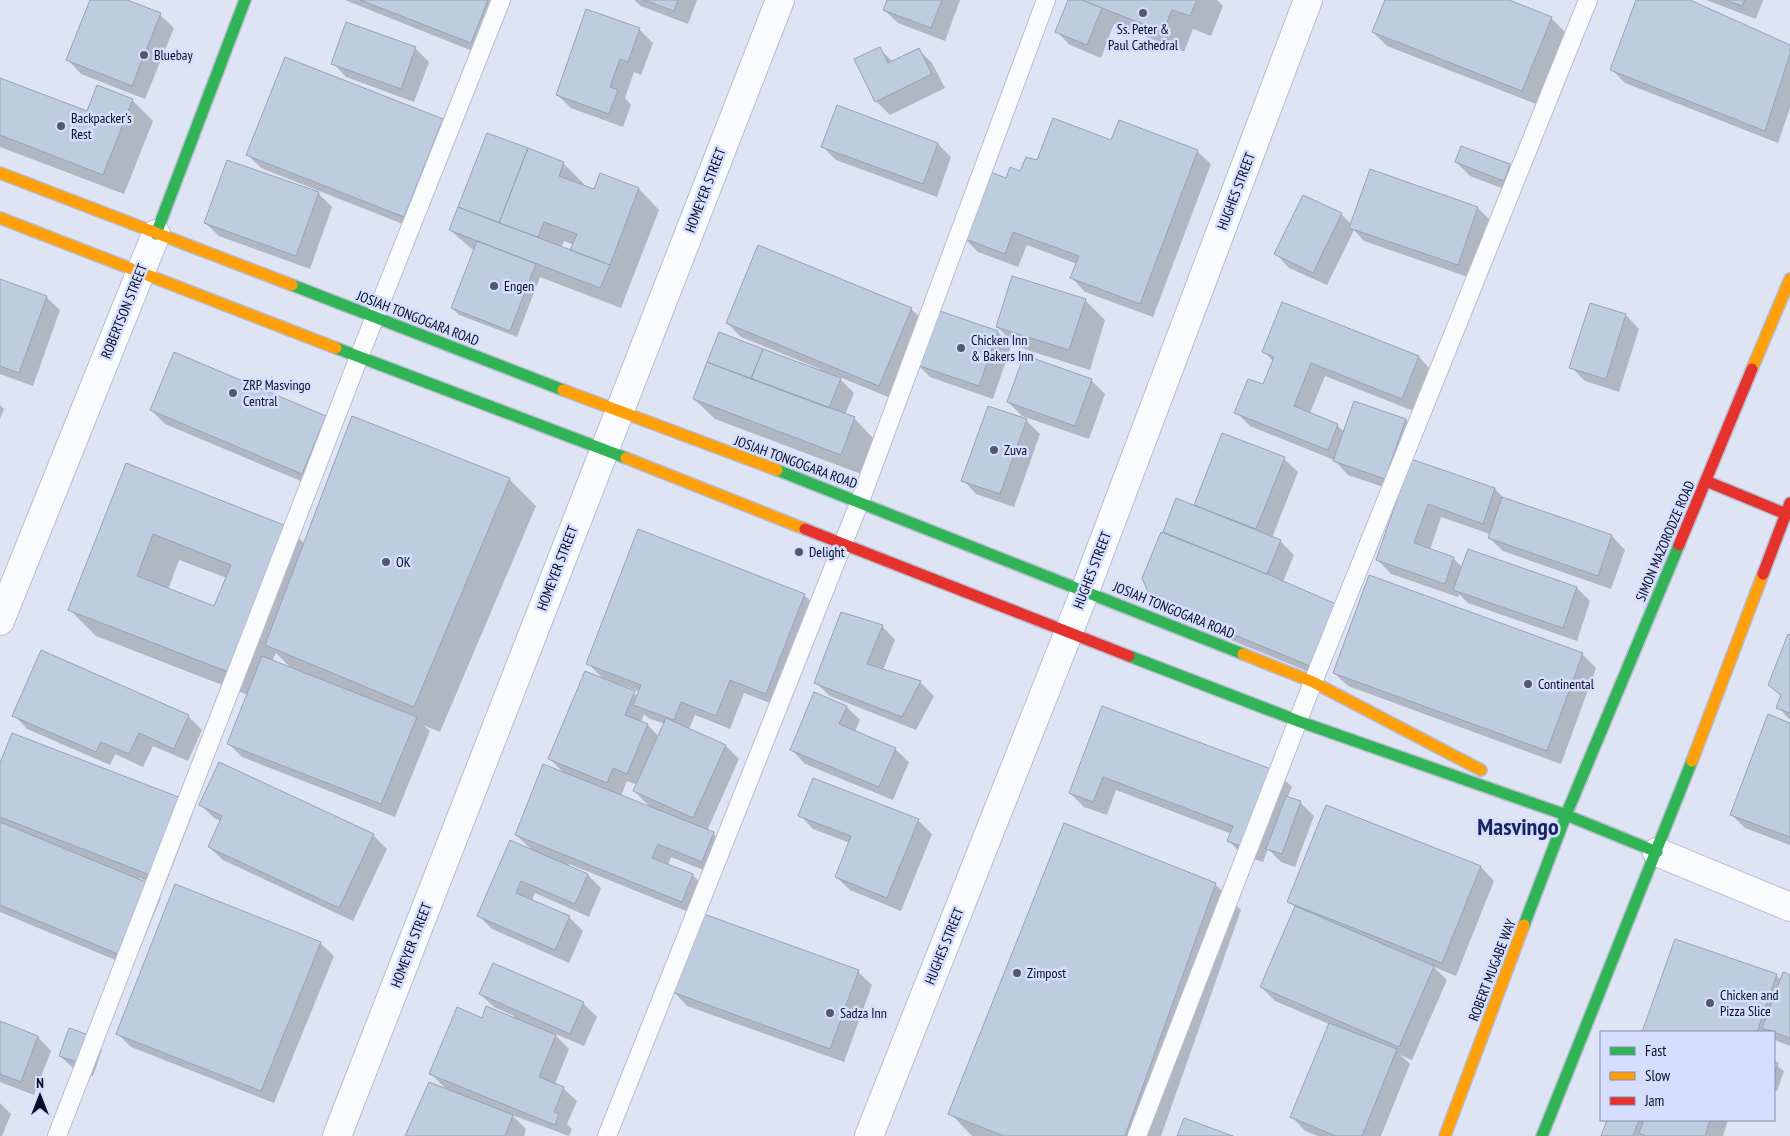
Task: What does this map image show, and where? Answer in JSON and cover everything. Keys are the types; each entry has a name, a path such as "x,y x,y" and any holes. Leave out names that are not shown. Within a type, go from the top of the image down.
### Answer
{"main road":[{"name":"ROBERTSON STREET","path":"156,234 245,0"},
{"name":"JOSIAH TONGOGARA ROAD","path":"0,173 618,411 860,501 1313,682 1566,815"},
{"name":"JOSIAH TONGOGARA ROAD","path":"0,218 359,357 603,448 1068,633 1298,721 1566,815 1657,852"},
{"name":"SIMON MAZORODZE ROAD","path":"1566,815 1790,279"},
{"path":"1542,1136 1657,852 1788,509 1706,481"},
{"name":"ROBERT MUGABE WAY","path":"1445,1136 1566,815"}],"street":[{"name":"HOMEYER STREET","path":"337,1136 603,448 780,0"},
{"name":"HUGHES STREET","path":"869,1136 1085,591 1308,0"},
{"name":"ROBERTSON STREET","path":"0,621 156,234"},
{"path":"1657,852 1790,906"}],"lane":[{"path":"57,1136 359,357 501,0"},
{"path":"607,1136 860,501 1046,0"},
{"path":"1138,1136 1313,682 1588,0"}],"building":[{"path":"90,0 127,0 161,13 132,86 66,60"},
{"path":"360,0 488,0 471,43"},
{"path":"644,0 678,0 674,11"},
{"path":"887,0 942,0 931,28 883,10"},
{"path":"1068,0 1082,0 1102,8 1087,45 1055,32"},
{"name":"Ss. Peter & Paul Cathedral","path":"1082,0 1197,0 1190,16 1172,10 1163,32"},
{"path":"1385,0 1509,0 1552,17 1522,91 1372,32"},
{"path":"1636,0 1690,0 1790,45 1790,54 1765,131 1610,70"},
{"path":"1726,0 1745,0 1742,6"},
{"path":"586,9 640,28 628,62 620,59 610,87 618,90 609,114 556,95"},
{"path":"346,22 416,47 401,89 331,64"},
{"path":"880,47 888,63 919,48 932,74 875,102 854,59"},
{"path":"285,57 443,119 404,217 246,155"},
{"name":"Backpacker's Rest","path":"0,78 87,111 97,85 133,99 103,175 0,135"},
{"path":"837,105 938,143 923,184 821,147"},
{"path":"1053,118 1111,140 1119,120 1198,150 1140,304 1070,278 1079,256 1013,232 1005,254 963,238 988,171 1006,178 1010,167 1020,171 1026,157 1037,160"},
{"path":"487,133 528,148 499,223 458,207"},
{"path":"1461,146 1510,164 1504,181 1455,162"},
{"path":"528,148 564,162 559,176 594,189 600,173 639,188 610,265 570,250 577,234 544,222 538,237 499,223"},
{"path":"227,160 319,192 296,256 204,223"},
{"path":"1370,169 1478,207 1458,265 1349,228"},
{"path":"1303,195 1342,213 1313,273 1274,254"},
{"path":"458,207 610,265 600,288 449,230"},
{"name":"Engen","path":"477,241 536,264 510,331 451,308"},
{"path":"758,245 912,308 879,386 726,323"},
{"path":"1012,276 1086,299 1069,350 996,327"},
{"path":"0,279 47,296 19,373 0,366"},
{"path":"1282,302 1419,356 1402,399 1311,363 1294,406 1338,424 1328,450 1234,413 1248,379 1263,384 1274,357 1262,352"},
{"path":"1590,303 1626,314 1606,379 1569,368"},
{"path":"934,309 998,331 979,386 914,364"},
{"path":"719,332 763,349 751,379 707,362"},
{"path":"763,349 841,378 829,408 751,379"},
{"path":"174,352 326,416 302,474 150,410"},
{"path":"1024,355 1092,379 1075,426 1007,402"},
{"path":"707,362 855,417 841,455 693,399"},
{"path":"1354,401 1406,419 1385,479 1333,461"},
{"name":"Zuva","path":"988,406 1027,419 1000,494 961,481"},
{"name":"OK","path":"352,416 510,478 414,707 265,645"},
{"path":"1222,433 1285,457 1256,529 1194,505"},
{"path":"1411,459 1495,488 1483,524 1428,504 1414,543 1454,557 1445,584 1376,560"},
{"path":"126,463 289,527 231,673 68,610","holes":["153,534 231,565 214,606 137,576"]},
{"path":"1502,497 1612,535 1598,576 1488,538"},
{"path":"1176,498 1281,540 1267,574 1163,532"},
{"path":"638,529 805,594 766,694 730,680 716,716 681,702 674,720 633,705 641,685 586,664"},
{"path":"1161,532 1336,604 1310,666 1152,601 1142,578"},
{"path":"1468,549 1577,587 1563,628 1453,590"},
{"path":"1369,575 1583,653 1547,751 1333,673"},
{"path":"841,612 883,625 867,664 921,681 902,717 814,683"},
{"path":"1788,634 1790,635 1790,713 1776,708 1781,695 1768,685"},
{"path":"41,650 189,715 174,749 139,733 129,754 101,742 96,752 12,716"},
{"path":"262,656 417,717 381,804 227,744"},
{"path":"585,671 635,691 625,715 648,724 627,774 613,768 607,783 548,759"},
{"path":"814,692 847,706 839,724 896,748 879,787 790,750"},
{"path":"1102,706 1279,772 1249,849 1227,841 1233,826 1103,777 1093,802 1069,793"},
{"path":"1768,714 1790,723 1790,837 1730,815"},
{"path":"666,718 726,745 693,818 633,791"},
{"path":"12,733 181,798 150,875 0,817 0,763"},
{"path":"219,762 374,834 339,908 208,847 222,816 199,805"},
{"path":"543,764 714,832 702,862 658,844 652,858 693,874 682,902 515,835"},
{"path":"813,778 919,819 887,898 835,877 851,836 798,816"},
{"path":"1286,796 1301,801 1282,854 1266,849"},
{"path":"1326,805 1481,866 1442,963 1287,902"},
{"path":"0,822 148,883 118,954 0,905"},
{"path":"1064,823 1216,883 1125,1136 1004,1136 948,1114"},
{"path":"510,840 588,874 575,904 521,881 516,893 570,916 555,950 477,916"},
{"path":"175,884 321,942 261,1091 116,1034"},
{"path":"1295,906 1434,966 1399,1047 1260,987"},
{"path":"701,913 859,970 830,1049 672,992"},
{"name":"Chicken and Pizza Slice","path":"1675,939 1777,974 1757,1031 1642,1031"},
{"path":"493,963 584,1002 570,1034 479,994"},
{"path":"1783,972 1790,975 1790,1038 1775,1031 1762,1028"},
{"path":"486,1006 556,1035 539,1077 564,1087 554,1112 559,1114 555,1125 429,1074 457,1007 482,1018"},
{"path":"0,1021 38,1036 21,1082 0,1074"},
{"path":"1329,1023 1397,1049 1362,1136 1336,1136 1290,1117"},
{"path":"69,1028 89,1035 80,1063 59,1056"},
{"path":"1775,1062 1778,1063 1775,1073"},
{"path":"429,1082 513,1115 505,1136 405,1136"},
{"path":"1184,1118 1233,1136 1177,1136"},
{"path":"1607,1121 1639,1121 1633,1136 1601,1136"},
{"path":"1644,1121 1710,1121 1705,1136 1646,1136 1639,1133"}],"traffic: fast":[{"path":"156,234 245,0"},
{"path":"292,285 563,390"},
{"path":"336,348 626,458"},
{"path":"777,470 1243,654"},
{"path":"1524,925 1566,815 1679,545"},
{"path":"1129,656 1298,721 1566,815 1657,852"},
{"path":"1542,1136 1692,761"}],"traffic: slow":[{"path":"0,173 292,285"},
{"path":"0,218 336,348"},
{"path":"1752,369 1790,279"},
{"path":"563,390 777,470"},
{"path":"626,458 805,529"},
{"path":"1692,761 1763,574"},
{"path":"1243,654 1313,682 1481,770"},
{"path":"1445,1136 1524,925"}],"traffic: jam":[{"path":"1679,545 1752,369"},
{"path":"1706,481 1786,514"},
{"path":"1763,574 1790,503"},
{"path":"805,529 1129,656"}],"place":[{"name":"Ss. Peter & Paul Cathedral","path":"1143,13"},
{"name":"Bluebay","path":"144,55"},
{"name":"Backpacker's Rest","path":"61,126"},
{"name":"Engen","path":"494,286"},
{"name":"Chicken Inn & Bakers Inn","path":"961,348"},
{"name":"ZRP Masvingo Central","path":"233,393"},
{"name":"Zuva","path":"994,450"},
{"name":"Delight","path":"799,552"},
{"name":"OK","path":"386,562"},
{"name":"Continental","path":"1528,684"},
{"name":"Zimpost","path":"1017,973"},
{"name":"Chicken and Pizza Slice","path":"1710,1003"},
{"name":"Sadza Inn","path":"830,1013"}],"district":[{"name":"Masvingo","path":"1518,826"}]}
